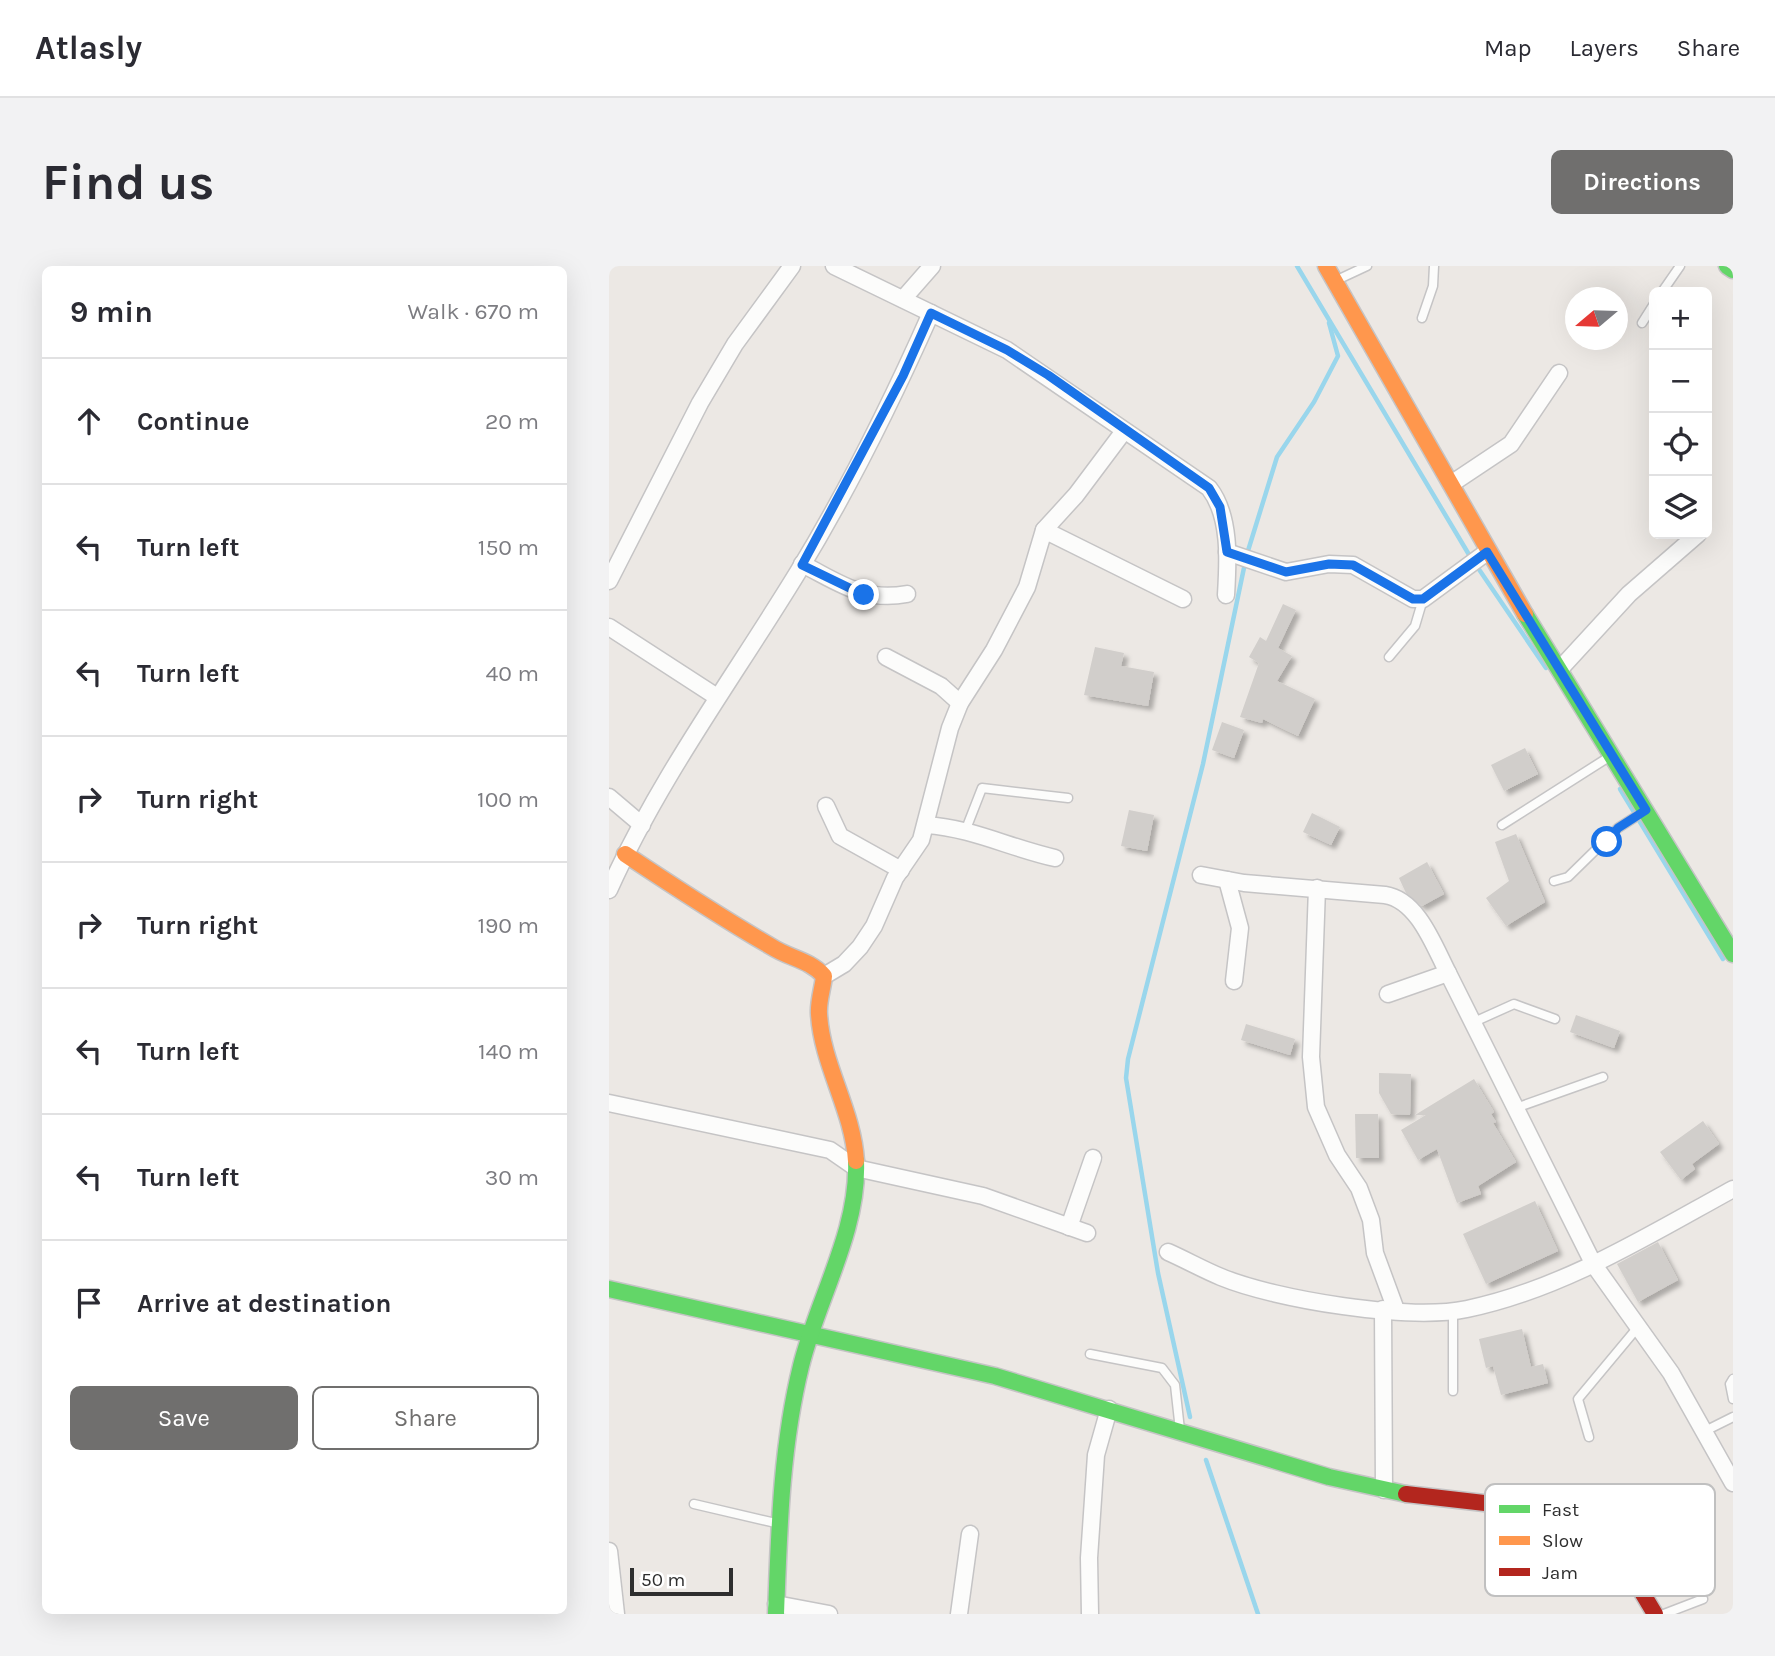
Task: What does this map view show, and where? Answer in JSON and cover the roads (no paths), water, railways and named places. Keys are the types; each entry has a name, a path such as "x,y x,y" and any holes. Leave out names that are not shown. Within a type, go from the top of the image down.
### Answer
{"street":[{"path":"609,581 700,403 734,344 792,266"},
{"path":"834,266 1007,350 1209,488 1220,507 1239,556 1226,595"},
{"path":"903,299 932,266"},
{"path":"1326,266 1451,484 1479,558 1560,669 1733,954"},
{"path":"1727,266 1733,270"},
{"path":"609,890 625,855 717,697 802,565 897,387 931,313"},
{"path":"1451,484 1511,444 1559,373"},
{"path":"824,976 844,964 860,947 901,870 913,855 926,825 938,768 960,704 1016,610 1027,587 1044,530 1076,495 1124,431"},
{"path":"1044,530 1183,599"},
{"path":"1560,669 1629,594 1692,539"},
{"path":"1239,556 1286,572 1329,564 1353,565 1413,599 1423,599 1479,558"},
{"path":"802,565 864,595 885,598 907,594"},
{"path":"609,627 717,697"},
{"path":"886,657 941,686 960,704"},
{"path":"609,797 642,825"},
{"path":"826,806 840,836 901,870"},
{"path":"926,825 966,829 1014,849 1055,858"},
{"path":"625,855 789,957 817,967 824,976 819,1014 825,1044 854,1137 856,1168 842,1250 810,1334 789,1429 780,1524 776,1609 829,1614"},
{"path":"1201,875 1402,900 1427,933 1474,1022 1513,1109 1594,1265 1671,1373 1733,1483"},
{"path":"1227,880 1240,929 1234,981"},
{"path":"1317,888 1311,1057 1316,1107 1337,1155 1359,1188 1371,1220 1375,1253 1389,1310 1384,1490"},
{"path":"1388,994 1448,973"},
{"path":"609,1103 829,1150 856,1168 983,1196 1087,1233"},
{"path":"1069,1227 1093,1158"},
{"path":"1168,1252 1224,1278 1314,1300 1389,1310 1453,1311 1500,1300 1594,1265 1733,1189"},
{"path":"609,1289 969,1370 1180,1430 1329,1478 1384,1490 1485,1503"},
{"path":"1090,1614 1094,1475 1096,1455 1109,1409"},
{"path":"959,1614 970,1534"},
{"path":"609,1552 616,1614"},
{"path":"1644,1596 1654,1613"}],"lane":[{"path":"1334,282 1367,266"},
{"path":"1422,318 1433,286 1434,266"},
{"path":"1665,287 1680,266"},
{"path":"1642,323 1649,312"},
{"path":"1389,657 1415,626 1423,599"},
{"path":"1502,825 1612,755"},
{"path":"966,829 982,788 1068,798"},
{"path":"1554,881 1568,877 1618,828 1646,810"},
{"path":"1474,1022 1514,1004 1555,1019"},
{"path":"1513,1109 1603,1077"},
{"path":"1453,1311 1453,1391"},
{"path":"1589,1437 1578,1399 1638,1326"},
{"path":"1090,1354 1162,1368 1175,1385 1180,1430"},
{"path":"1733,1379 1730,1384 1733,1399"},
{"path":"1705,1431 1733,1417"},
{"path":"694,1504 780,1524"},
{"path":"1654,1613 1703,1599"}],"waterway":[{"path":"1297,266 1471,558"},
{"path":"1247,554 1277,457 1314,402 1338,356 1329,323"},
{"path":"1190,1417 1158,1273 1126,1078 1128,1059 1203,764 1245,563"},
{"path":"1476,565 1546,668"},
{"path":"1620,789 1723,959"},
{"path":"1206,1460 1258,1614"}]}
